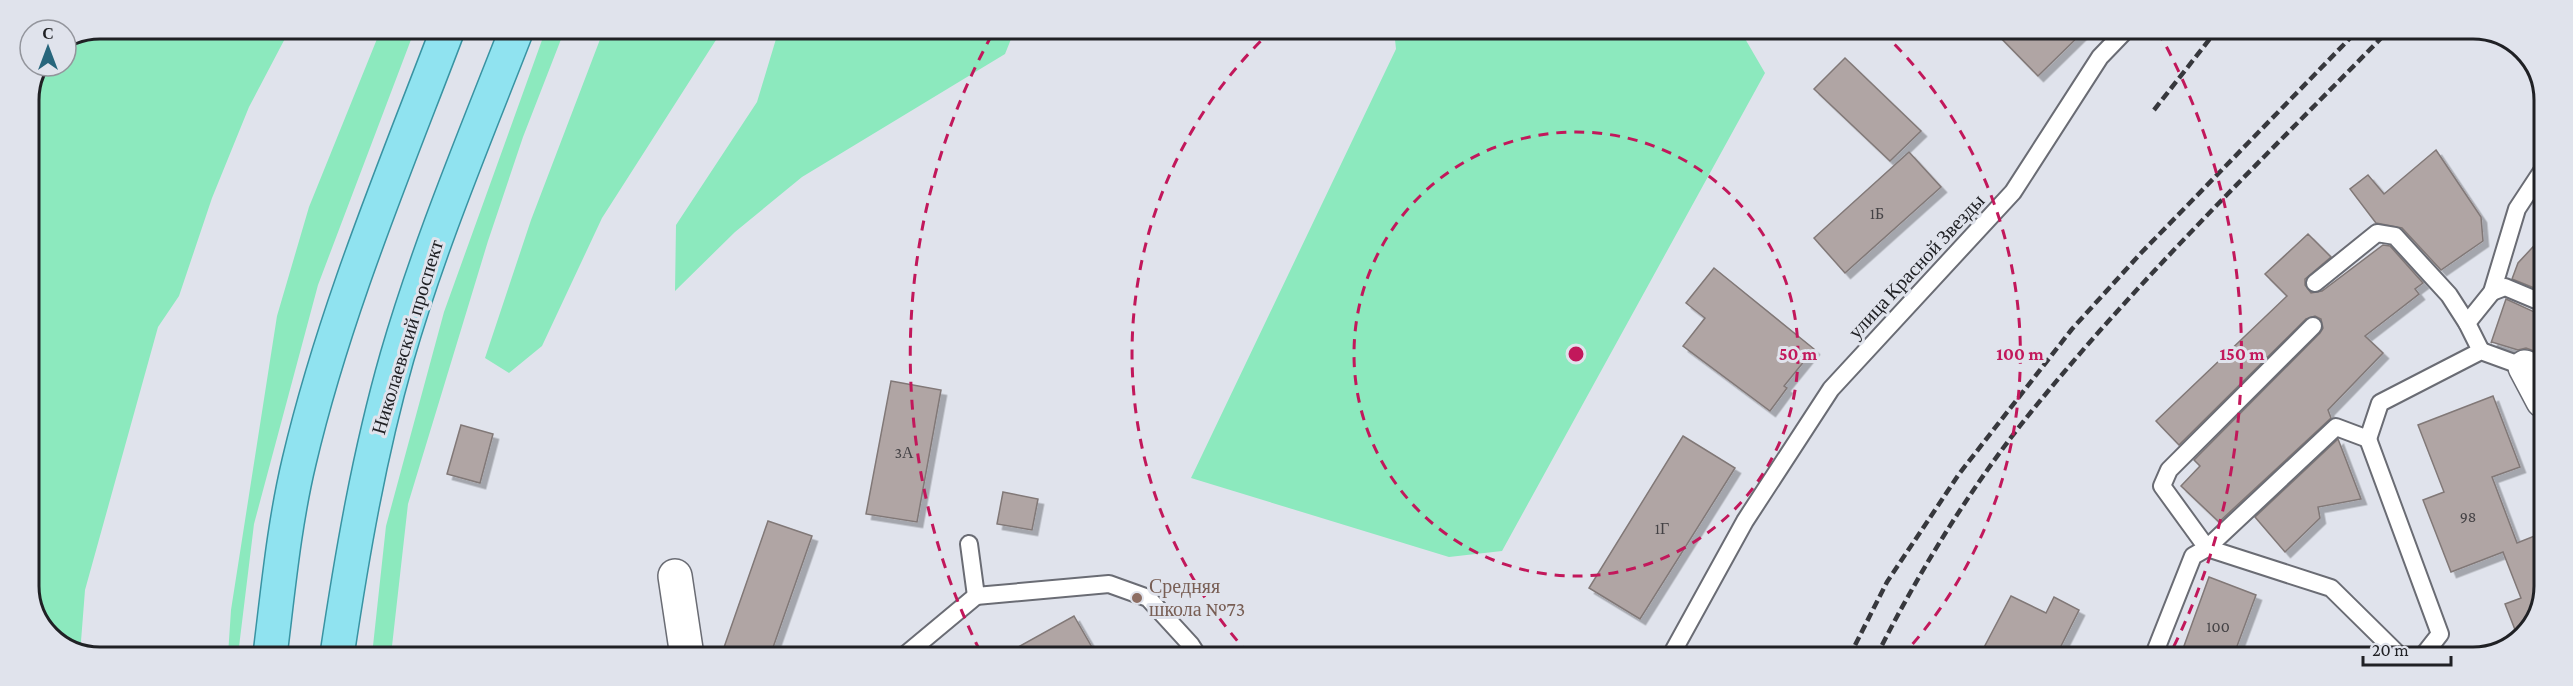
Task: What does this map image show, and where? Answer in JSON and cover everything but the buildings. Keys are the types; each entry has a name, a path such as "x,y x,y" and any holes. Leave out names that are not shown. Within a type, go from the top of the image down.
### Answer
{"main road":[{"path":"271,647 280,573 299,463 333,341 369,236 444,39"},
{"name":"Николаевский проспект","path":"338,647 352,557 376,434 398,356 439,230 513,39"}],"street":[{"path":"2525,367 2534,384"},
{"path":"675,576 686,647"}],"lane":[{"name":"улица Красной Звезды","path":"1676,647 1745,521 1830,389 2013,192 2100,57 2117,39"},
{"path":"2467,323 2492,292 2517,209 2534,183"},
{"path":"2315,282 2377,233 2395,236 2449,295 2481,351 2525,367"},
{"path":"2492,292 2505,287 2534,299"},
{"path":"2313,326 2169,470 2162,486 2208,548 2331,588 2391,647"},
{"path":"2430,647 2440,634 2368,439 2380,403 2481,351"},
{"path":"2157,647 2193,556 2208,548 2336,427 2368,439"},
{"path":"969,544 976,596"},
{"path":"915,647 976,596 1109,584 1148,598 1192,647"}],"green space":[{"path":"285,39 249,107 212,198 179,296 158,327 85,590 81,643 69,639 54,626 47,617 39,590 40,88 44,78 78,78 78,44 88,40"},
{"path":"377,39 411,39 318,285 254,524 239,647 229,647 231,610 277,316 309,207"},
{"path":"542,39 561,39 523,137 488,241 408,504 392,647 373,647 386,526 444,312"},
{"path":"600,39 717,39 602,218 542,346 509,373 485,358 531,220"},
{"path":"776,39 1011,39 1005,54 802,177 735,232 675,291 676,225 757,102"},
{"path":"1395,39 1745,39 1765,73 1502,551 1449,557 1191,478 1396,49"}],"railway":[{"path":"2154,110 2210,39"},
{"path":"1854,647 1887,582 1959,474 2072,329 2141,253 2349,39"},
{"path":"1881,647 1947,530 1988,469 2031,412 2160,265 2380,39"}],"place":[{"name":"Средняя школа №73","path":"1137,598"}]}
